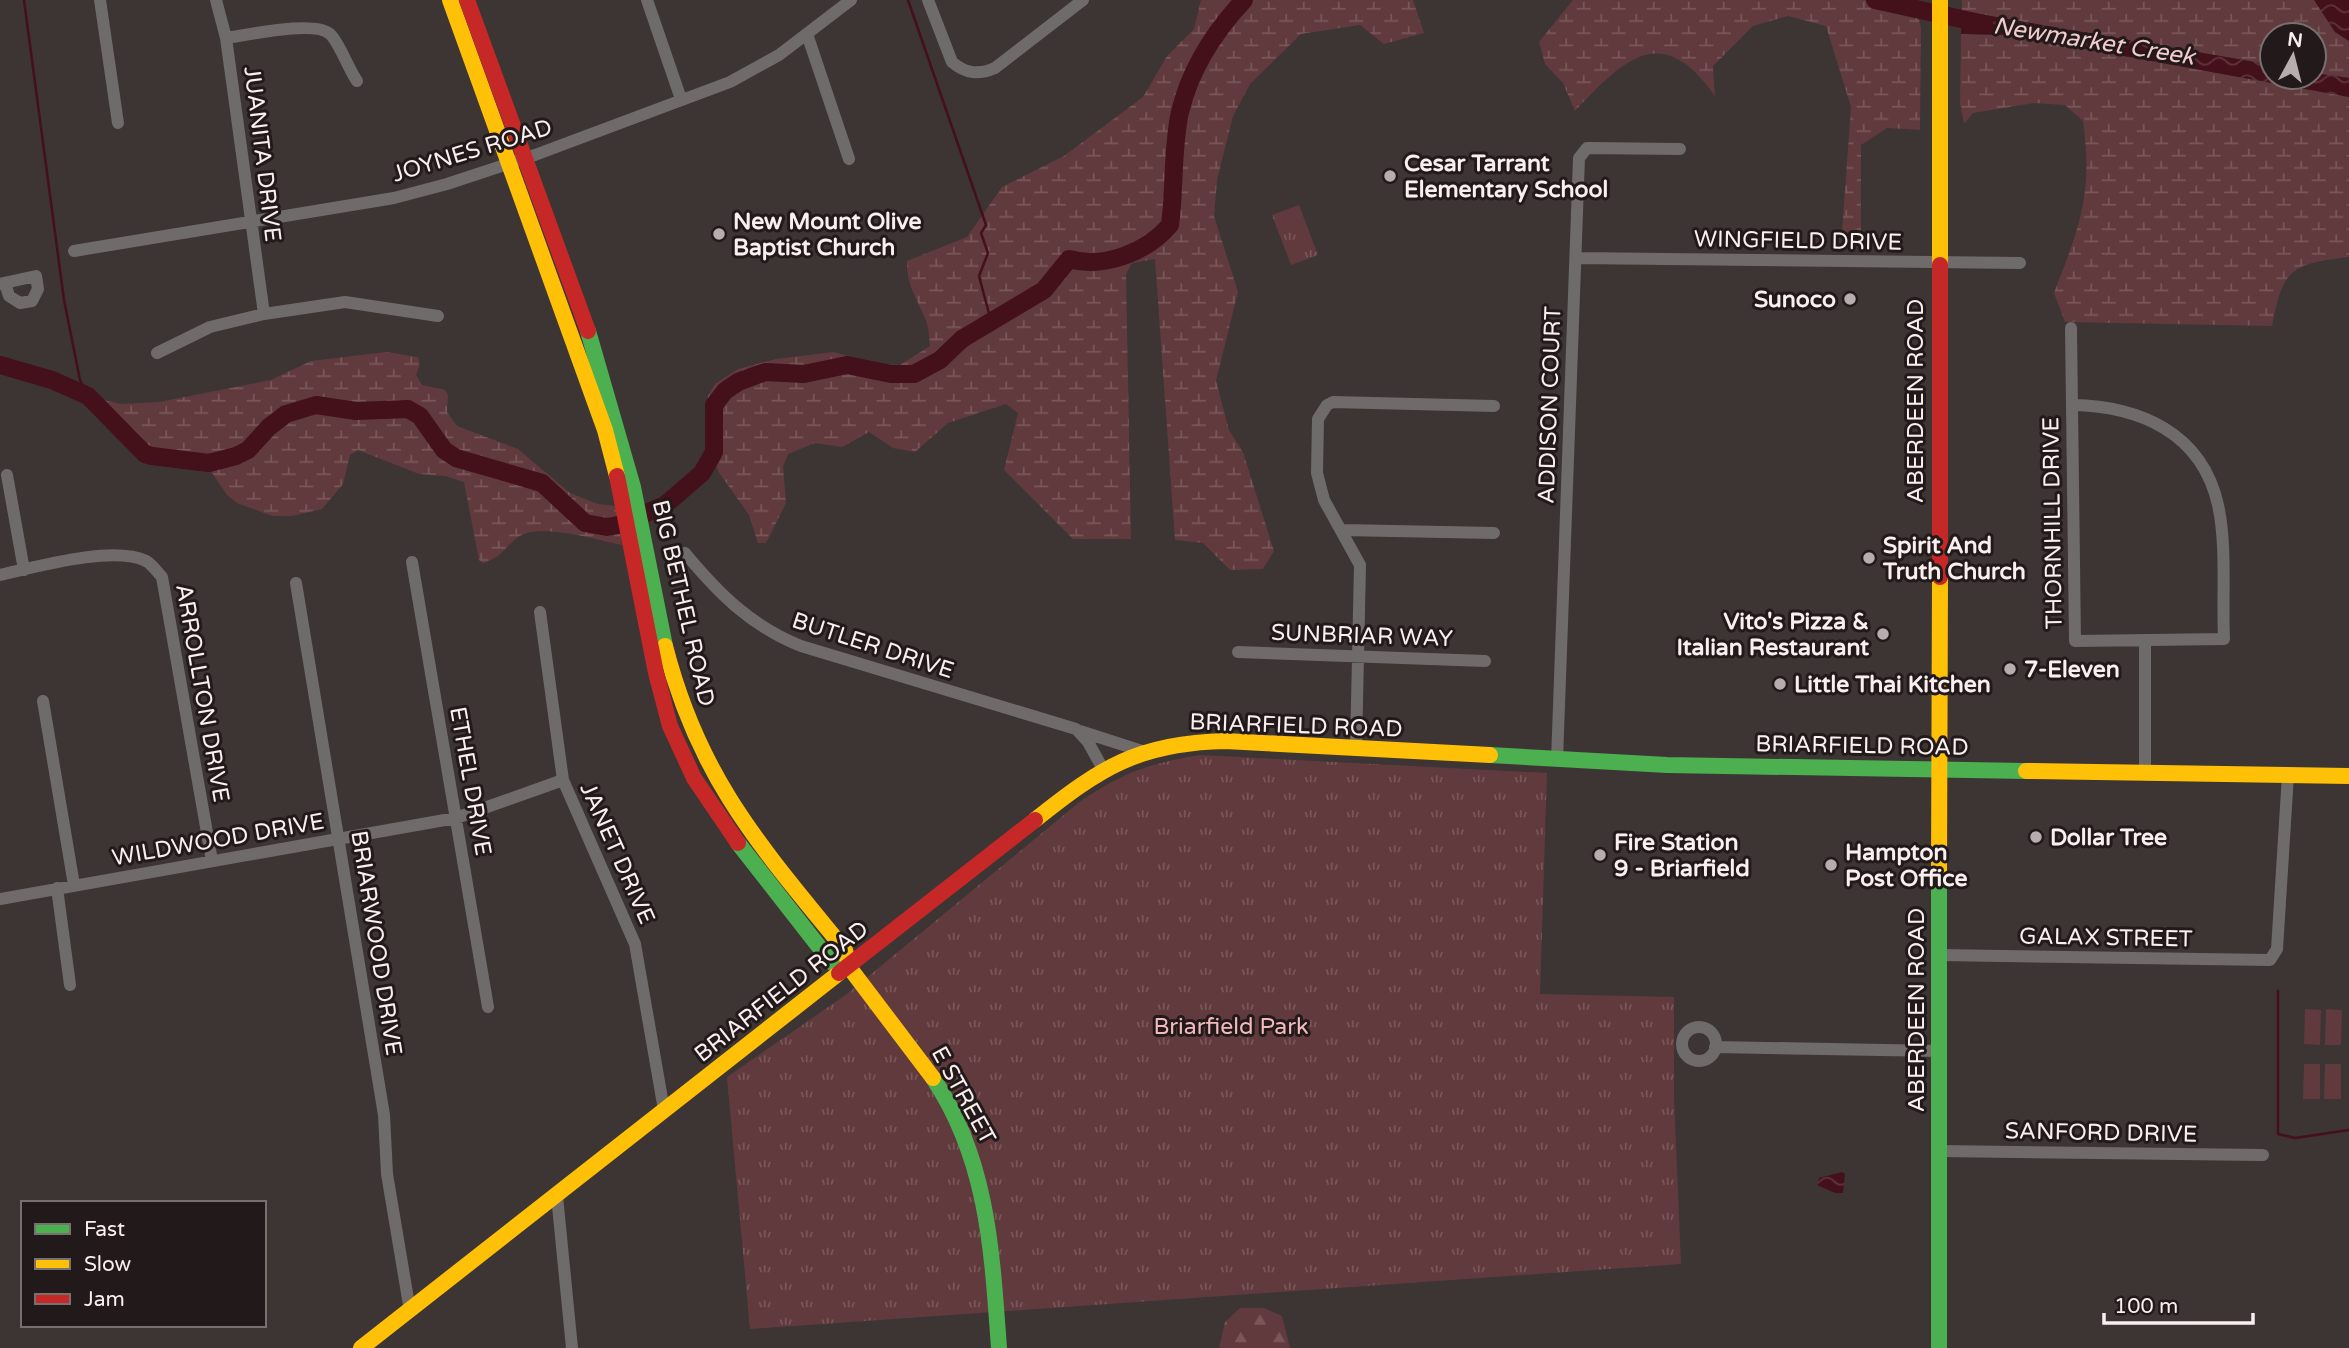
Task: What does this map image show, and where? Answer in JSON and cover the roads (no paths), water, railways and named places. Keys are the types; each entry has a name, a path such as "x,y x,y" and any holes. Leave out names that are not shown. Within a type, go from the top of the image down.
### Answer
{"main road":[{"name":"BIG BETHEL ROAD","path":"450,0 518,161"},
{"name":"BIG BETHEL ROAD","path":"467,0 591,387 630,497 673,674 699,748 727,799 845,950 849,967"},
{"name":"ABERDEEN ROAD","path":"1939,1348 1940,0"},
{"name":"BRIARFIELD ROAD","path":"361,1348 1103,769 1142,751 1201,741 1557,760 2349,776"},
{"name":"E STREET","path":"849,967 930,1073 970,1149 985,1208 999,1348"}],"street":[{"path":"100,0 118,122"},
{"name":"JUANITA DRIVE","path":"216,0 226,38 264,314"},
{"path":"647,0 681,99"},
{"name":"JOYNES ROAD","path":"74,251 394,198 518,161 746,74 807,34 851,0"},
{"path":"928,0 952,62 960,69 984,73 995,68 1083,0"},
{"path":"226,38 311,27 328,31 338,43 343,61 357,82"},
{"path":"807,34 849,159"},
{"name":"ADDISON COURT","path":"1557,760 1579,158 1583,150 1594,147 1679,149"},
{"name":"WINGFIELD DRIVE","path":"1576,258 2021,263"},
{"path":"36,276 36,295 26,303 13,301 2,284 36,276"},
{"path":"157,353 210,327 264,314 345,302 438,316"},
{"name":"THORNHILL DRIVE","path":"2071,328 2075,641 2145,640"},
{"path":"1356,748 1360,565 1324,500 1317,473 1318,419 1327,405 1342,402 1494,407"},
{"path":"2072,405 2124,410 2161,426 2198,459 2217,502 2224,639 2145,640 2145,772"},
{"path":"7,475 24,570"},
{"path":"1342,530 1494,533"},
{"name":"BUTLER DRIVE","path":"685,553 719,594 773,635 1142,751"},
{"name":"ARROLLTON DRIVE","path":"0,575 99,556 129,556 148,561 162,577 212,861"},
{"name":"ETHEL DRIVE","path":"412,562 488,1007"},
{"name":"BRIARWOOD DRIVE","path":"296,583 384,1115 387,1174 410,1311"},
{"name":"JANET DRIVE","path":"540,612 563,780 635,944 664,1110"},
{"name":"SUNBRIAR WAY","path":"1238,652 1485,661"},
{"path":"43,701 74,885"},
{"path":"1076,729 1088,742 1103,769"},
{"name":"GALAX STREET","path":"1939,955 2273,959 2278,945 2288,775"},
{"name":"WILDWOOD DRIVE","path":"0,899 456,818 563,780"},
{"path":"57,888 69,985"},
{"path":"1715,1047 1939,1051"},
{"name":"SANFORD DRIVE","path":"1939,1151 2263,1155"},
{"path":"557,1196 572,1348"}],"water":[{"path":"2314,0 2349,0 2349,41 2335,32"},
{"name":"Newmarket Creek","path":"1962,11 2258,63 2258,80 2009,35 1961,34"},
{"name":"Newmarket Creek","path":"2328,75 2349,78 2349,97 2316,91 2328,91"},
{"path":"1842,1172 1845,1174 1843,1193 1835,1193 1817,1185 1819,1178"}],"waterway":[{"path":"24,0 64,300 80,380 88,396"},
{"path":"908,0 986,225 981,233 988,253 979,276 991,321"},
{"name":"Newmarket Creek","path":"0,365 52,380 88,396 145,454 209,463 248,450 269,427 286,414 316,405 356,411 408,409 420,416 444,450 456,458 542,483 585,523 607,527 618,525 665,505 702,473 714,452 714,405 725,391 738,382 765,372 804,374 847,365 891,374 914,374 940,360 962,339 1044,290 1069,259 1082,262 1110,260 1137,250 1160,235 1170,225 1176,140 1184,96 1205,52 1244,0"},
{"name":"Newmarket Creek","path":"1875,0 1984,24"},
{"path":"2278,991 2278,1134 2295,1138 2349,1130"}],"place":[{"name":"Cesar Tarrant Elementary School","path":"1390,176"},
{"name":"New Mount Olive Baptist Church","path":"719,234"},
{"name":"Sunoco","path":"1850,299"},
{"name":"Spirit And Truth Church","path":"1869,558"},
{"name":"Vito's Pizza & Italian Restaurant","path":"1883,634"},
{"name":"7-Eleven","path":"2010,669"},
{"name":"Little Thai Kitchen","path":"1780,684"},
{"name":"Dollar Tree","path":"2036,837"},
{"name":"Fire Station 9 - Briarfield","path":"1600,855"},
{"name":"Hampton Post Office","path":"1831,865"}],"park label":[{"name":"Briarfield Park","path":"1231,1026"}]}
